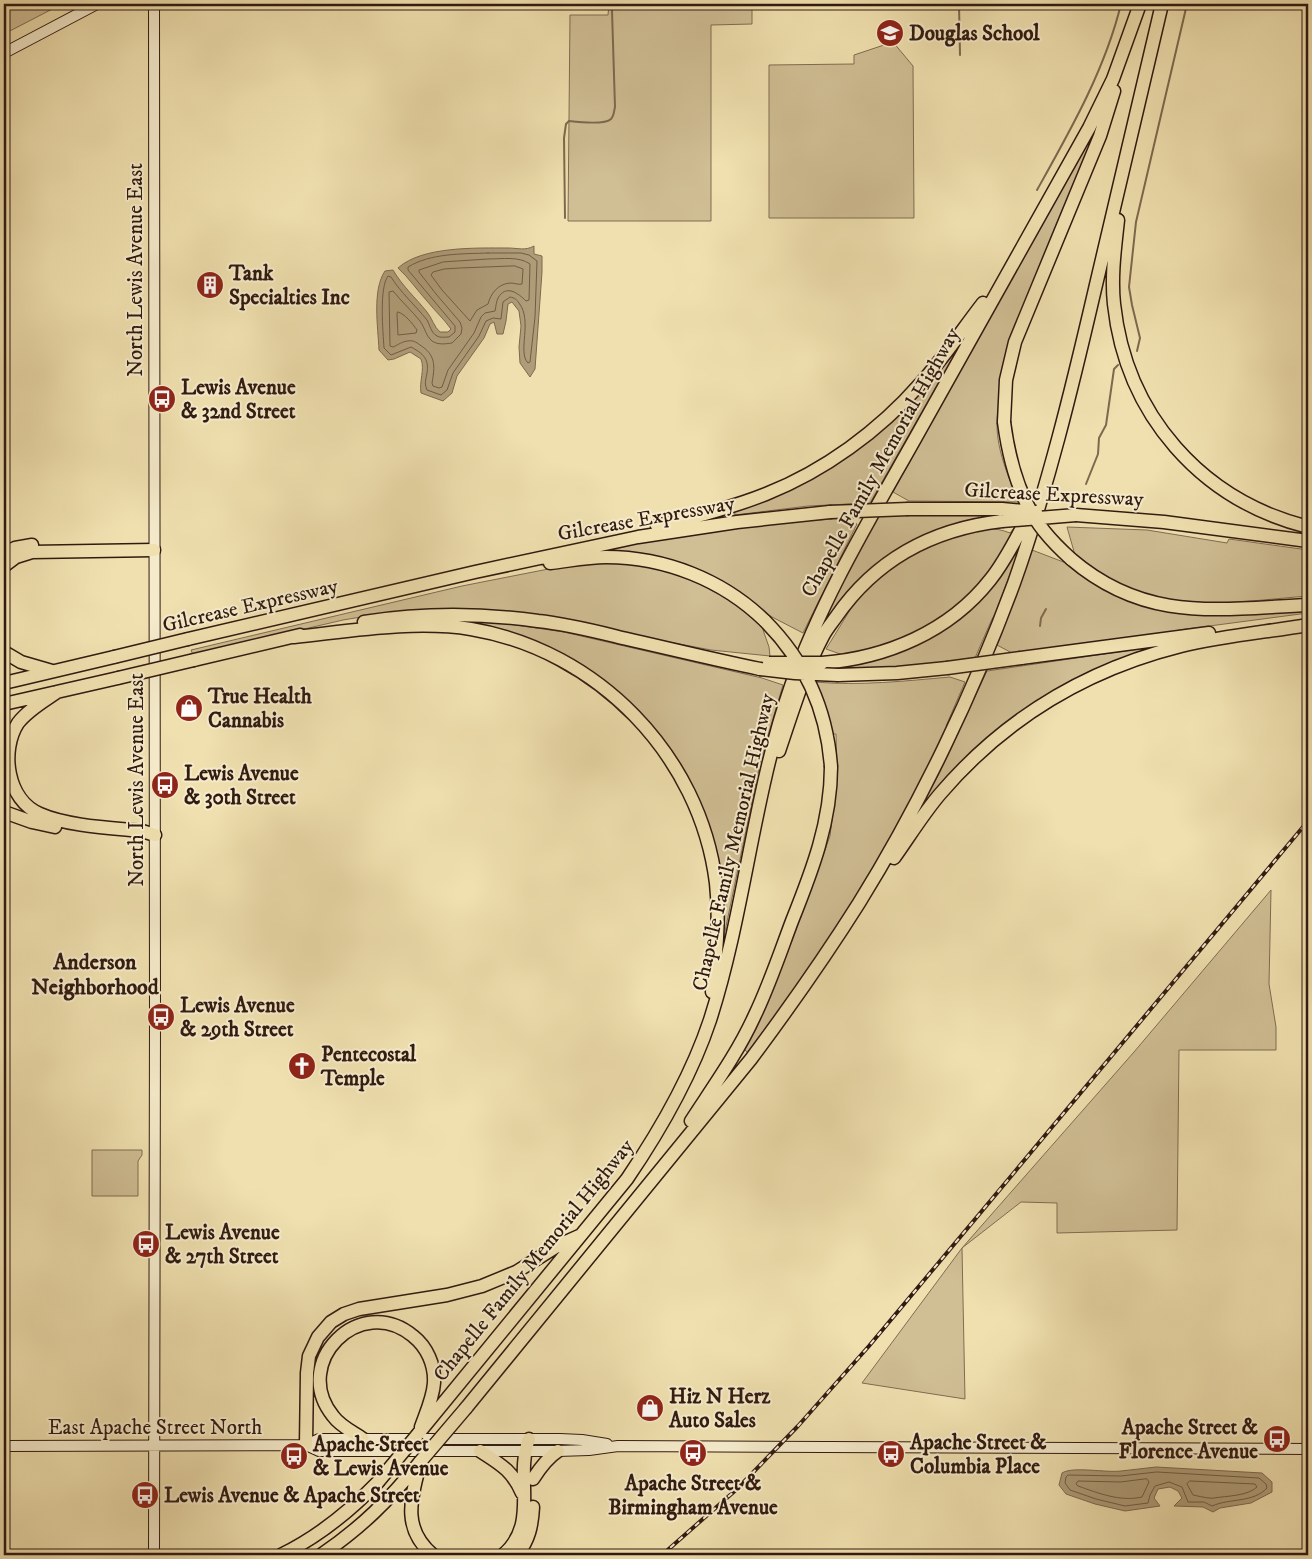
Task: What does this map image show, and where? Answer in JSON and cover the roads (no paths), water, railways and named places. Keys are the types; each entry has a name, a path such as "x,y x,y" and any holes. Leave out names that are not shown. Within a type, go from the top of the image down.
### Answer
{"highway":[{"name":"Chapelle Family Memorial Highway","path":"321,1555 369,1519 409,1483 420,1462 751,1059 792,1005 826,954 860,902 897,837 940,755 973,684 1014,583 1046,482 1067,406 1162,4"},
{"path":"1138,10 1100,136 1015,342 1006,380 1004,422 1010,457 1026,501 1042,529 1070,559 1116,589 1163,605 1187,609 1308,605"},
{"name":"Chapelle Family Memorial Highway","path":"281,1555 331,1525 378,1482 418,1434 433,1408 583,1234 627,1179 654,1140 680,1093 709,1022 724,973 767,768 791,686 812,631 834,584 870,518 1093,119 1113,78 1138,10"},
{"path":"1126,161 1113,264 1113,289 1120,338 1128,367 1138,390 1153,417 1170,441 1210,481 1255,508 1286,521 1308,527"},
{"path":"516,563 732,506 767,494 812,472 850,447 885,419 919,386 1014,261"},
{"path":"761,666 843,661 879,653 916,639 940,625 971,601 991,580 1046,482"},
{"name":"Gilcrease Expressway","path":"4,683 602,544 671,531 737,522 830,512 977,508 1164,522 1308,541"},
{"path":"754,830 798,693 823,636 845,604 866,581 888,563 911,548 934,537 985,523 1076,515"},
{"path":"4,553 15,548 36,544 128,546 154,550"},
{"path":"4,566 16,557 32,552 154,550"},
{"path":"475,572 617,557 644,560 674,567 709,582 735,596 754,610 788,646 816,698 828,736 831,767 828,808 820,845 803,894 755,1016 737,1050 660,1172"},
{"name":"Gilcrease Expressway","path":"4,704 342,626 392,618 435,615 484,615 565,625 726,662 761,666"},
{"path":"761,666 795,673 838,675 897,674 1308,620"},
{"path":"826,954 939,796 977,755 1031,712 1066,690 1129,661 1199,642 1308,625"},
{"path":"294,637 420,626 479,631 522,643 563,661 593,680 622,703 656,740 677,771 695,806 708,845 716,882 718,916 718,934 709,1022"},
{"path":"4,652 20,662 54,672"},
{"path":"57,692 26,714 17,724 10,738 7,753 8,771 19,796 29,808 60,821 142,831 155,835"},
{"path":"4,812 32,822 54,827 142,837 155,835"},
{"path":"306,1445 307,1373 310,1356 318,1337 331,1322 344,1314 359,1309 447,1296 482,1286 516,1272 559,1245 583,1234"},
{"path":"363,1439 334,1418 326,1406 320,1386 321,1370 326,1353 337,1339 352,1328 367,1323 388,1324 404,1329 417,1339 426,1351 433,1372 433,1408"},
{"path":"517,1555 531,1531 533,1479 529,1447"},
{"path":"502,1555 515,1542 522,1528 529,1447"},
{"path":"480,1451 499,1462 508,1470 517,1481 524,1497"},
{"path":"533,1479 541,1465 558,1451"},
{"path":"409,1483 414,1531 421,1543 432,1555"}],"main road":[{"path":"4,53 98,4"},
{"name":"North Lewis Avenue East","path":"154,4 154,1555"},
{"name":"East Apache Street North","path":"4,1446 306,1445 319,1439 363,1439 529,1447 558,1451 589,1450 618,1446 1308,1449"},
{"name":"East Apache Street North","path":"306,1445 319,1451 480,1451 582,1440 618,1446"}],"water":[{"path":"534,246 534,254 542,256 542,272 535,369 530,377 520,363 521,326 519,311 512,302 508,304 503,334 497,334 494,322 490,324 484,338 457,376 452,393 443,401 421,393 421,359 410,352 388,360 379,350 377,298 378,288 385,271 393,270 427,312 438,330 440,332 448,332 451,329 448,325 398,268 408,261 435,252 466,249 524,249"},
{"path":"1156,1467 1262,1473 1272,1482 1272,1492 1251,1503 1220,1508 1213,1512 1203,1507 1174,1506 1182,1498 1178,1491 1170,1487 1158,1489 1154,1498 1160,1506 1125,1511 1095,1504 1066,1494 1059,1485 1062,1473 1067,1471 1115,1471"}],"waterway":[{"path":"565,218 564,138 566,124 569,121 591,123 608,121 614,113 612,11 614,4"},
{"path":"959,4 960,55"},
{"path":"1037,190 1074,123 1096,76 1106,53 1121,4"},
{"path":"1137,351 1140,338 1129,287 1136,222 1187,4"},
{"path":"1086,484 1098,454 1099,438 1106,425 1114,369 1118,365"},
{"path":"1040,626 1041,618 1046,609"}],"railway":[{"path":"662,1555 737,1489 798,1426 869,1346 1308,821"}],"place":[{"name":"Douglas School","path":"890,33"},
{"name":"Tank Specialties Inc","path":"210,285"},
{"name":"Lewis Avenue & 32nd Street","path":"162,399"},
{"name":"True Health Cannabis","path":"189,708"},
{"name":"Lewis Avenue & 30th Street","path":"165,785"},
{"name":"Lewis Avenue & 29th Street","path":"161,1017"},
{"name":"Pentecostal Temple","path":"302,1066"},
{"name":"Lewis Avenue & 27th Street","path":"146,1244"},
{"name":"Hiz N Herz Auto Sales","path":"650,1408"},
{"name":"Apache Street & Florence Avenue","path":"1277,1439"},
{"name":"Apache Street & Birmingham Avenue","path":"693,1453"},
{"name":"Apache Street & Columbia Place","path":"891,1454"},
{"name":"Apache Street & Lewis Avenue","path":"294,1456"},
{"name":"Lewis Avenue & Apache Street","path":"145,1495"}],"district":[{"name":"Anderson Neighborhood","path":"95,974"}]}
